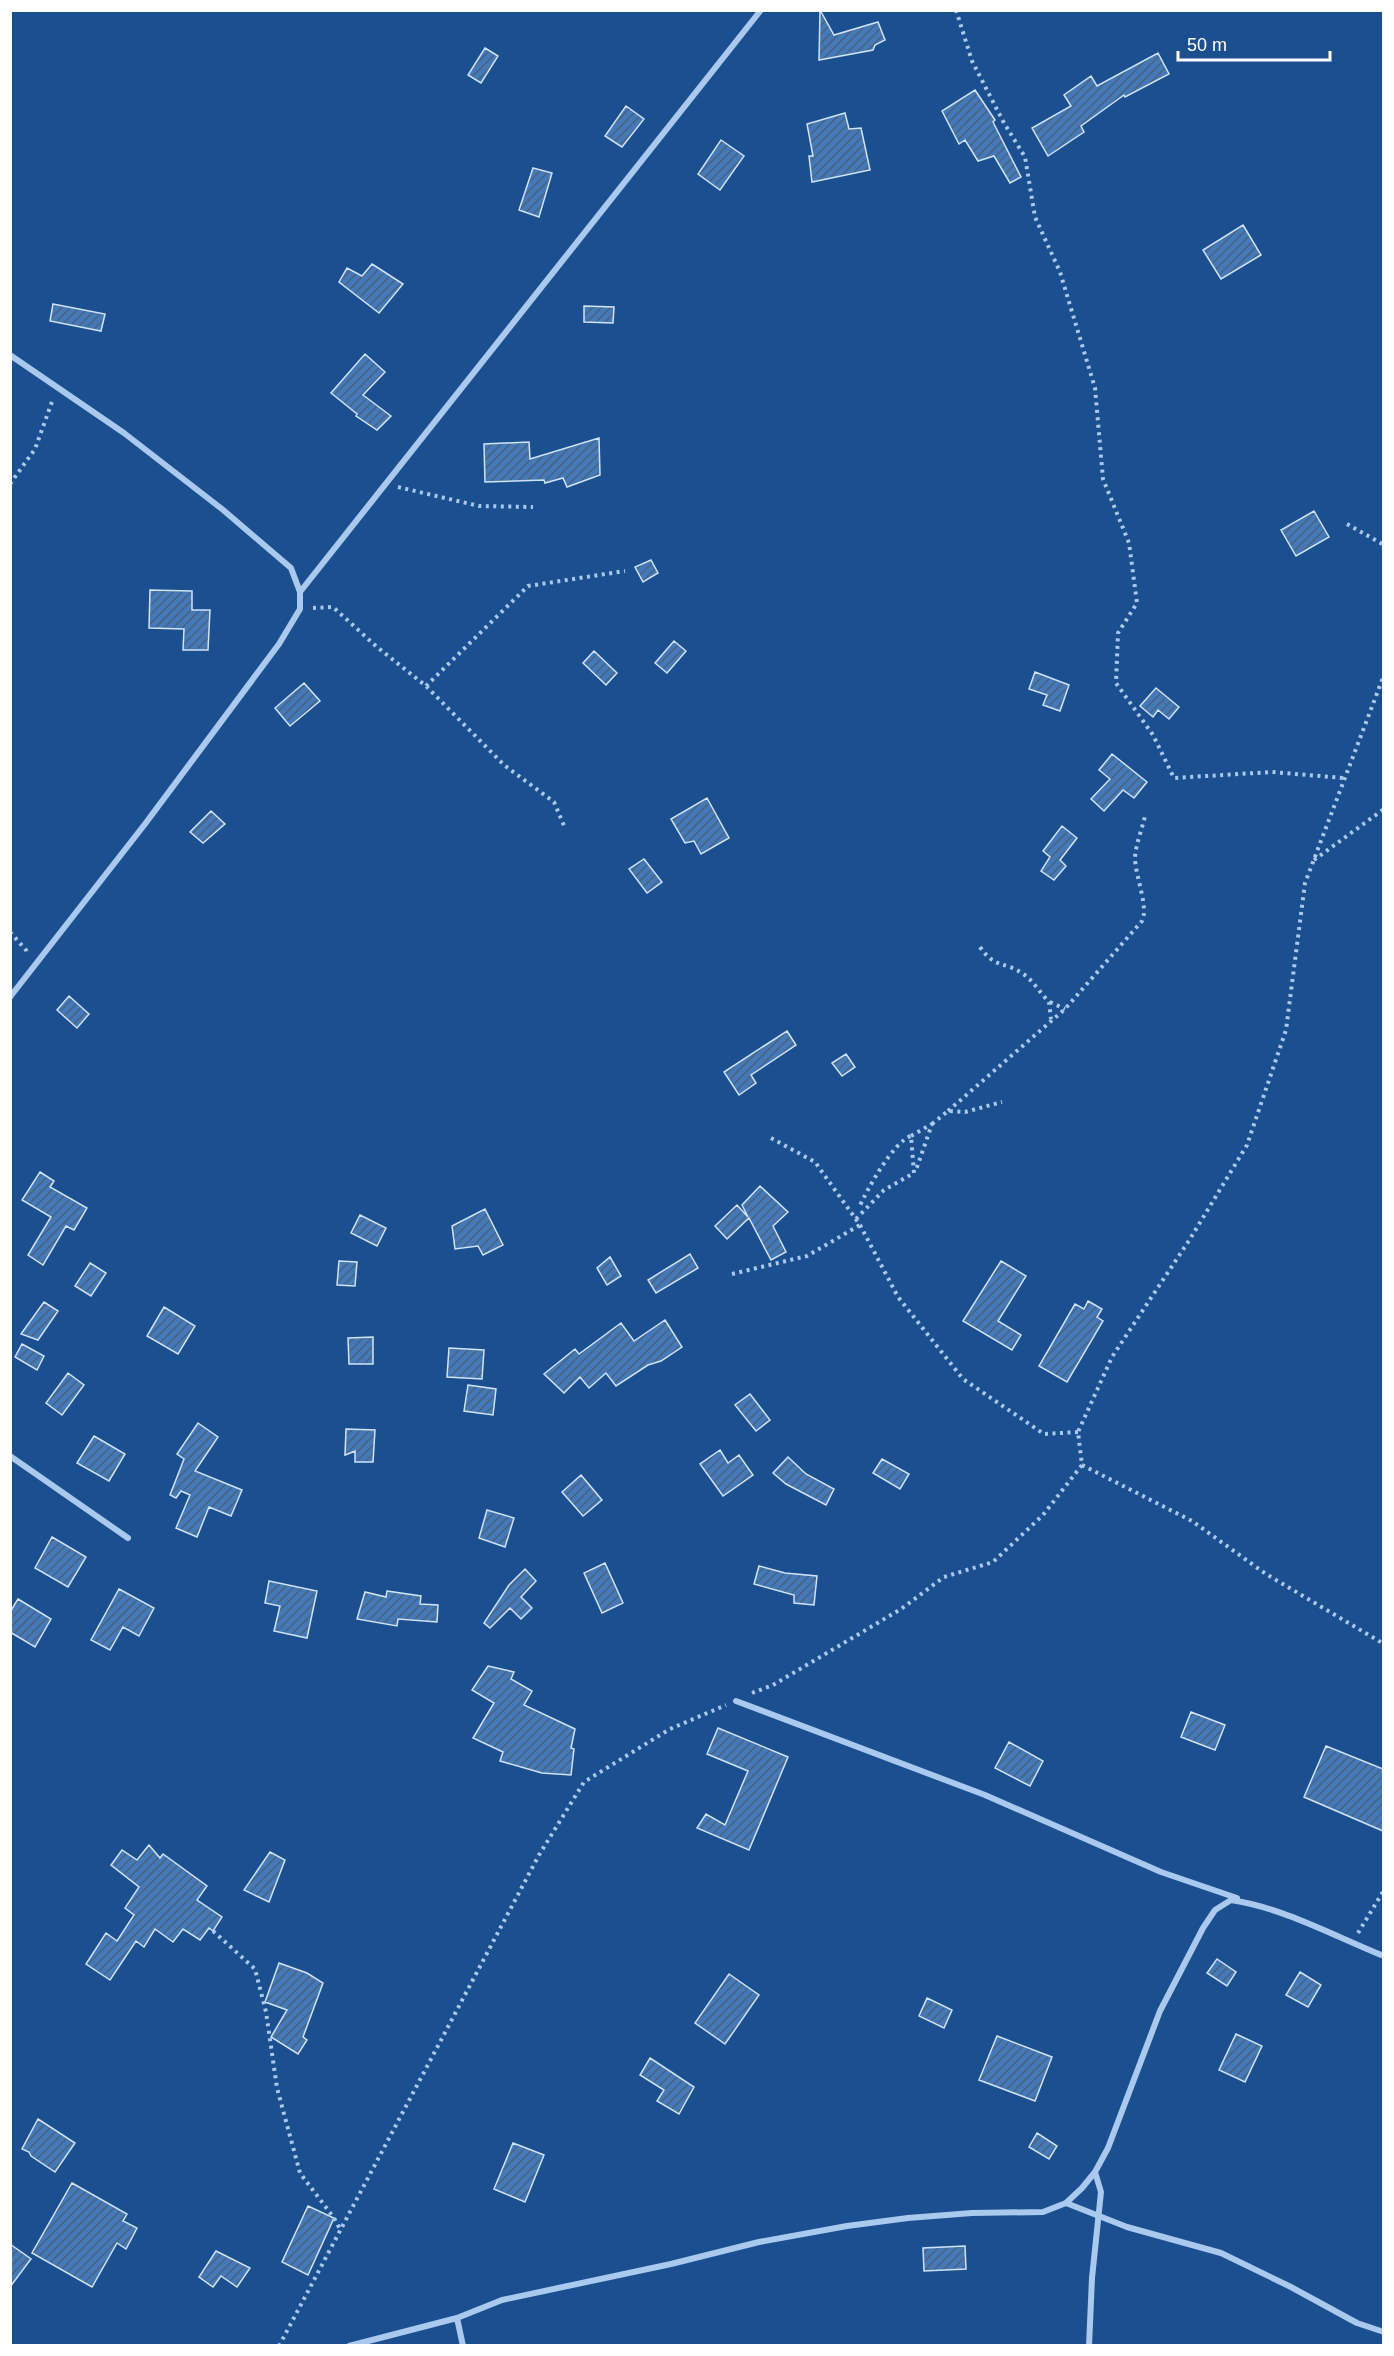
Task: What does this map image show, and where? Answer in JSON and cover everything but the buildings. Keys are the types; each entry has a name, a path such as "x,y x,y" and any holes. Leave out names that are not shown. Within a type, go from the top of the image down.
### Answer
{"street":[{"path":"300,592 761,10"},
{"path":"10,355 124,433 222,509 291,568 300,592 300,609 279,644 152,815 10,997"},
{"path":"10,1456 128,1538"},
{"path":"736,1701 985,1795 1161,1872 1270,1909 1383,1956"},
{"path":"349,2346 457,2318 502,2300 759,2242 847,2226 908,2218 972,2213 1043,2212 1066,2203 1095,2172 1108,2148 1160,2012 1203,1928 1215,1910 1231,1900 1270,1909"},
{"path":"1089,2346 1092,2278 1101,2192 1095,2172"},
{"path":"1066,2203 1127,2227 1221,2253 1291,2287 1357,2323 1383,2332"},
{"path":"457,2318 463,2346"}],"path":[{"path":"956,10 972,61 1024,158 1035,217 1060,272 1095,388 1103,479 1129,543 1137,603 1118,633 1116,683 1153,735 1174,778 1272,772 1343,778"},
{"path":"10,484 35,449 58,386"},
{"path":"385,484 479,506 533,507"},
{"path":"1347,524 1383,545"},
{"path":"426,686 528,586 625,572"},
{"path":"300,609 333,607 377,647 426,686 504,765 554,802 564,828"},
{"path":"279,2346 539,1855 584,1782 670,1729 773,1685 891,1615 944,1577 993,1562 1043,1515 1082,1465 1078,1432 1112,1357 1190,1239 1247,1145 1287,1030 1305,883 1383,675"},
{"path":"1314,860 1383,809"},
{"path":"859,1208 882,1167 904,1138 932,1124 1065,1009 1118,951 1145,915 1135,855 1145,816"},
{"path":"10,932 26,950 28,961"},
{"path":"980,947 987,958 996,964 1008,966 1025,975 1049,1002 1065,1009"},
{"path":"1049,1002 1051,1020"},
{"path":"948,1111 965,1112 1002,1102"},
{"path":"856,1219 884,1190 914,1173 932,1124"},
{"path":"911,1136 914,1173"},
{"path":"771,1138 815,1162 860,1225 898,1298 963,1378 1044,1434 1078,1432"},
{"path":"732,1274 807,1256 860,1225"},
{"path":"1082,1465 1192,1521 1266,1574 1383,1644"},
{"path":"1352,1943 1383,1890"},
{"path":"213,1931 255,1969 266,2013 277,2088 300,2173 334,2218 340,2230"}]}
